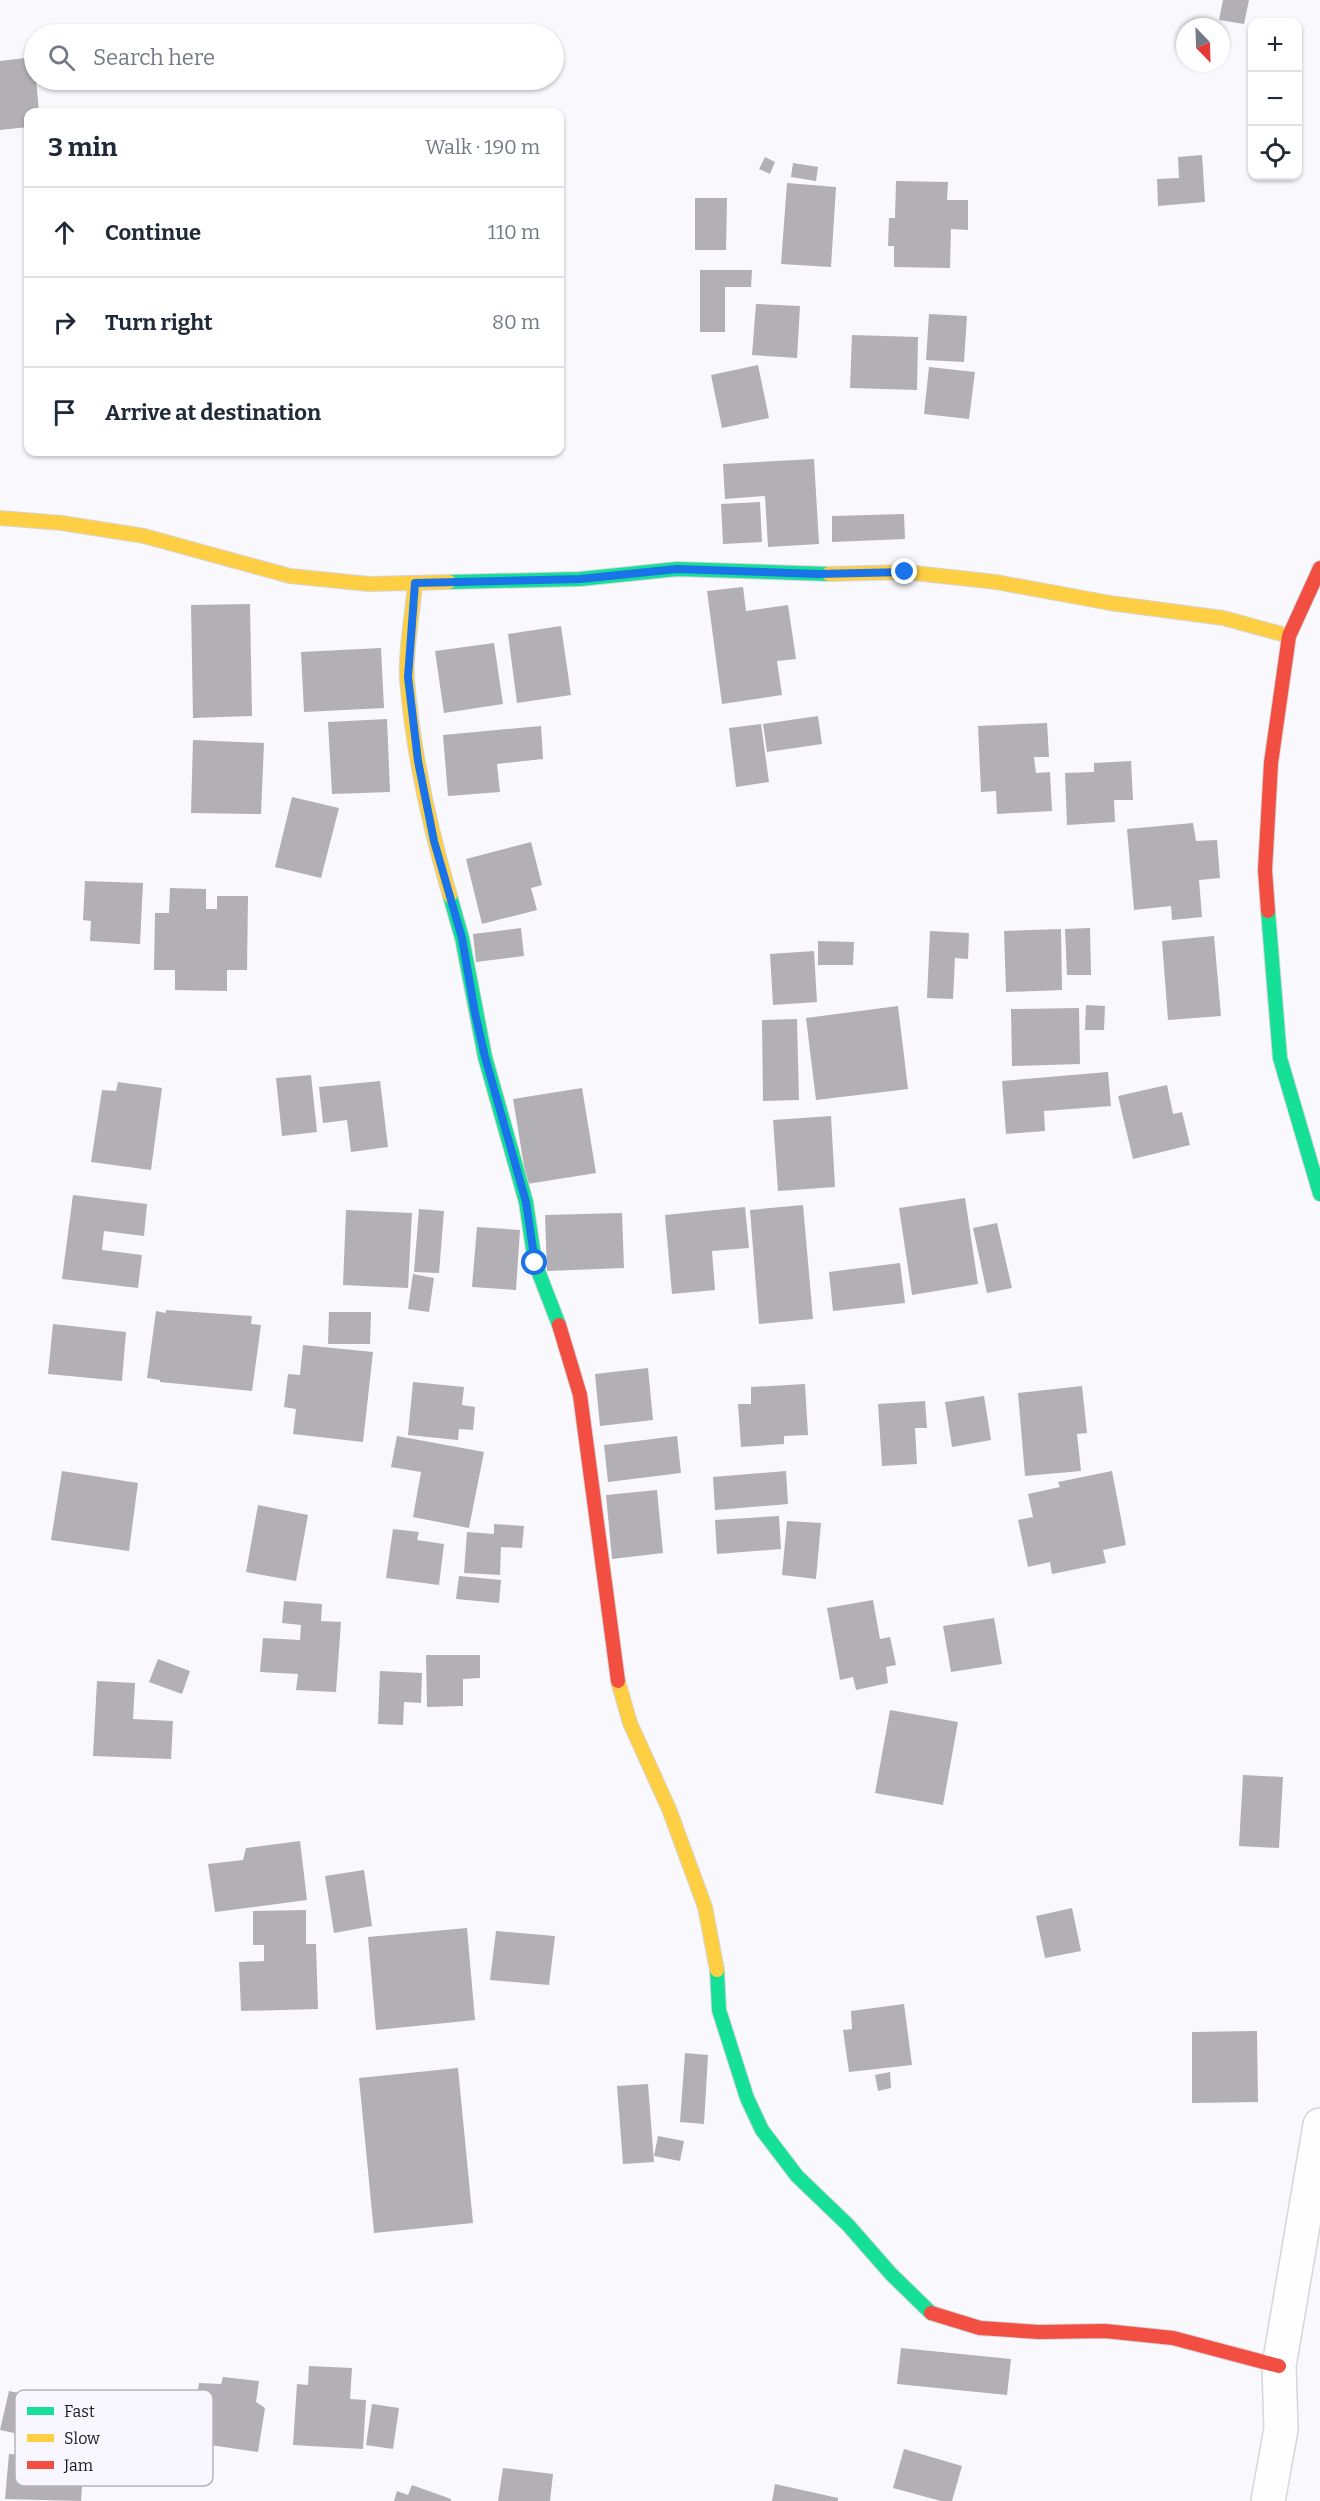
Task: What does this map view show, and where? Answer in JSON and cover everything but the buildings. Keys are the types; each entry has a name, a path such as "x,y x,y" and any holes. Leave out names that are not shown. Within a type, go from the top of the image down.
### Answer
{"street":[{"path":"0,518 62,523 144,536 290,576 369,584 580,579 677,569 818,574 905,572 996,582 1110,603 1222,618 1289,636"},
{"path":"1320,568 1289,636 1271,763 1265,870 1280,1058 1320,1194"},
{"path":"415,583 408,677 418,761 434,841 462,938 485,1057 526,1202 535,1263 560,1328 580,1395 618,1680 630,1723 669,1809 705,1907 718,1983 719,2010 747,2098 762,2130 797,2176 848,2225 891,2274 933,2315 980,2328 1039,2332 1105,2331 1173,2338 1279,2366"},
{"path":"1268,2501 1281,2429 1279,2366 1320,2125"}],"traffic: fast":[{"path":"449,582 580,579 677,569 829,574"},
{"path":"450,896 462,938 485,1057 526,1202 535,1263 559,1325"},
{"path":"1268,911 1280,1058 1320,1194"},
{"path":"717,1970 719,2010 747,2098 762,2130 797,2176 848,2225 891,2274 931,2313"}],"traffic: slow":[{"path":"0,518 62,523 144,536 290,576 369,584 449,582"},
{"path":"829,574 905,572 996,582 1110,603 1223,618 1289,636"},
{"path":"415,583 407,656 413,734 435,843 450,896"},
{"path":"618,1681 630,1723 669,1809 705,1907 717,1970"}],"traffic: jam":[{"path":"1268,911 1265,870 1271,763 1289,636 1320,568"},
{"path":"559,1325 580,1395 618,1681"},
{"path":"931,2313 980,2328 1039,2332 1105,2331 1173,2338 1279,2366"}],"route":[{"path":"535,1263 526,1202 485,1057 462,938 434,841 418,761 408,677 415,583 580,579 677,569 818,574 905,572"}]}
